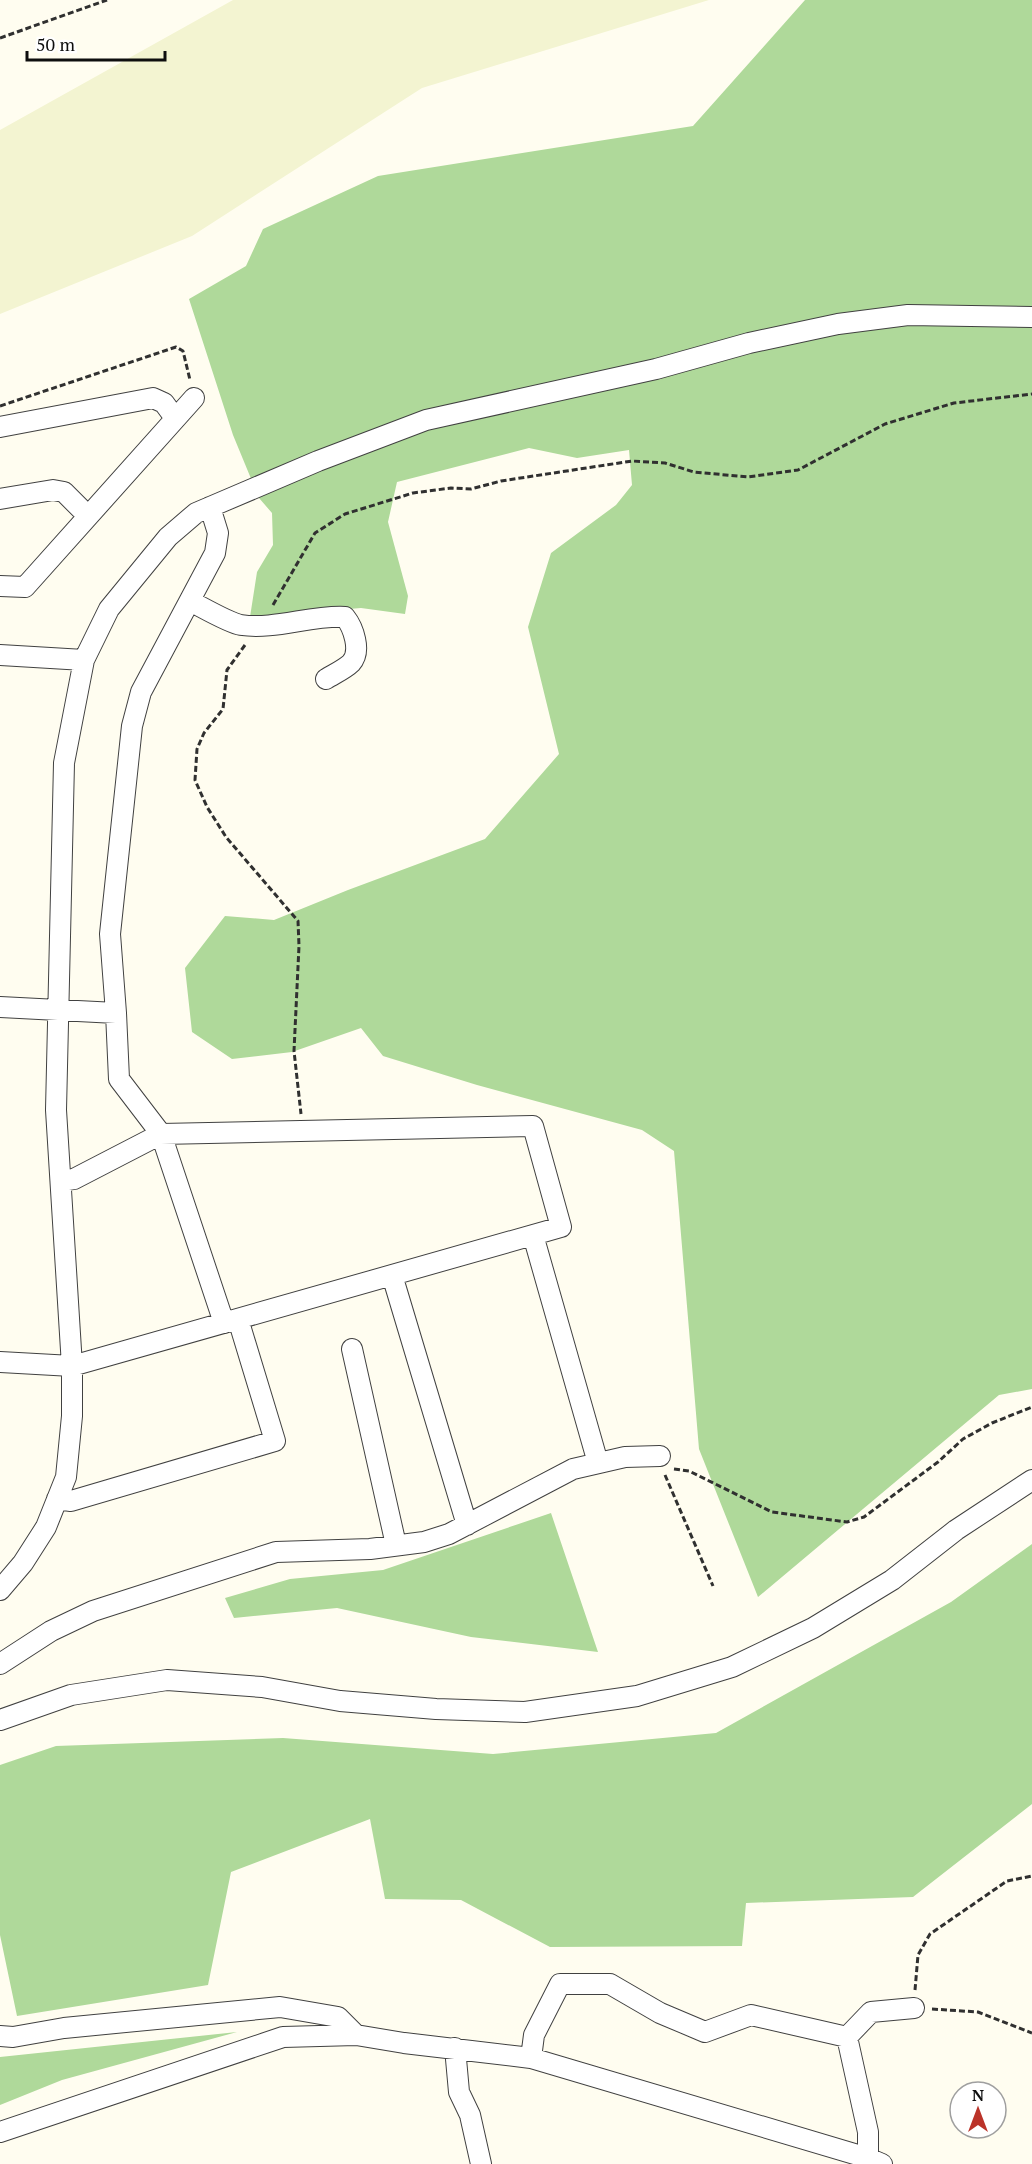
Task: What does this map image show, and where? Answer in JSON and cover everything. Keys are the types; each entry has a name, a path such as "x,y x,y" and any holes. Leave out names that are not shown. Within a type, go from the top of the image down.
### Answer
{"street":[{"path":"0,1590 23,1563 46,1527 66,1477 72,1416 72,1366 56,1110 64,763 84,660 109,609 168,537 196,513 318,461 426,420 656,369 749,343 838,324 908,315 1032,317"},
{"path":"0,427 153,398 164,403 175,418"},
{"path":"0,586 25,587 194,398"},
{"path":"0,499 53,490 64,492 88,516"},
{"path":"57,1499 71,1501 275,1441 162,1134 119,1079 110,934 132,726 141,692 215,553 218,533 210,507"},
{"path":"190,601 239,625 259,625 328,616 345,617 351,624 355,640 355,656 351,663 326,679"},
{"path":"0,655 84,660"},
{"path":"0,1007 116,1013"},
{"path":"0,1362 72,1366 561,1227 533,1126 162,1134 74,1179 61,1181"},
{"path":"533,1235 598,1463"},
{"path":"392,1275 466,1525"},
{"path":"352,1349 396,1545"},
{"path":"0,1664 51,1631 93,1611 276,1551 370,1549 424,1542 449,1534 573,1469 625,1457 660,1461"},
{"path":"0,1720 71,1695 167,1680 262,1687 340,1701 436,1709 525,1712 637,1696 732,1667 813,1628 892,1580 956,1530 1032,1480"},
{"path":"531,2058 534,2035 560,1984 610,1984 660,2013 705,2032 751,2015 847,2037"},
{"path":"0,2036 13,2037 64,2028 280,2007 338,2017 356,2035"},
{"path":"847,2037 871,2012 914,2008"},
{"path":"0,2132 283,2037 356,2035 531,2058 875,2161"},
{"path":"847,2037 875,2161"},
{"path":"455,2048 459,2092 470,2115 481,2164"}],"path":[{"path":"0,38 107,0"},
{"path":"0,406 176,347 183,351 194,398"},
{"path":"303,1131 294,1051 298,921 226,837 207,807 195,780 197,749 204,733 223,709 227,670 280,597 315,532 345,514 413,493 451,488 471,489 501,481 632,461 665,464 694,472 748,477 798,470 885,424 954,403 1032,394"},
{"path":"660,1461 668,1467 689,1471 772,1512 847,1522 864,1517 938,1462 963,1439 992,1423 1032,1407"},
{"path":"660,1461 713,1586"},
{"path":"1032,1876 1007,1881 930,1934 918,1955 914,2008 978,2012 1032,2033"}],"green space":[{"path":"233,0 709,0 422,88 192,236 0,314 0,130"},
{"path":"805,0 1032,0 1032,1389 999,1395 758,1597 699,1449 674,1151 642,1130 477,1085 383,1056 361,1028 292,1052 232,1059 192,1032 185,968 225,916 274,920 485,839 559,754 528,627 551,553 616,505 632,485 629,450 577,458 529,448 397,482 388,522 408,596 405,614 361,608 250,617 257,572 273,545 272,513 259,498 233,435 189,299 246,266 263,229 378,176 693,126"},
{"path":"551,1513 598,1652 471,1637 337,1608 234,1618 225,1598 290,1579 383,1570"},
{"path":"1032,1544 1032,1804 913,1897 746,1903 742,1946 550,1947 461,1900 385,1899 370,1819 231,1872 208,1985 17,2016 0,1935 0,1765 56,1746 283,1738 493,1754 716,1733 951,1602"},
{"path":"237,2032 62,2080 0,2105 0,2057"}]}
